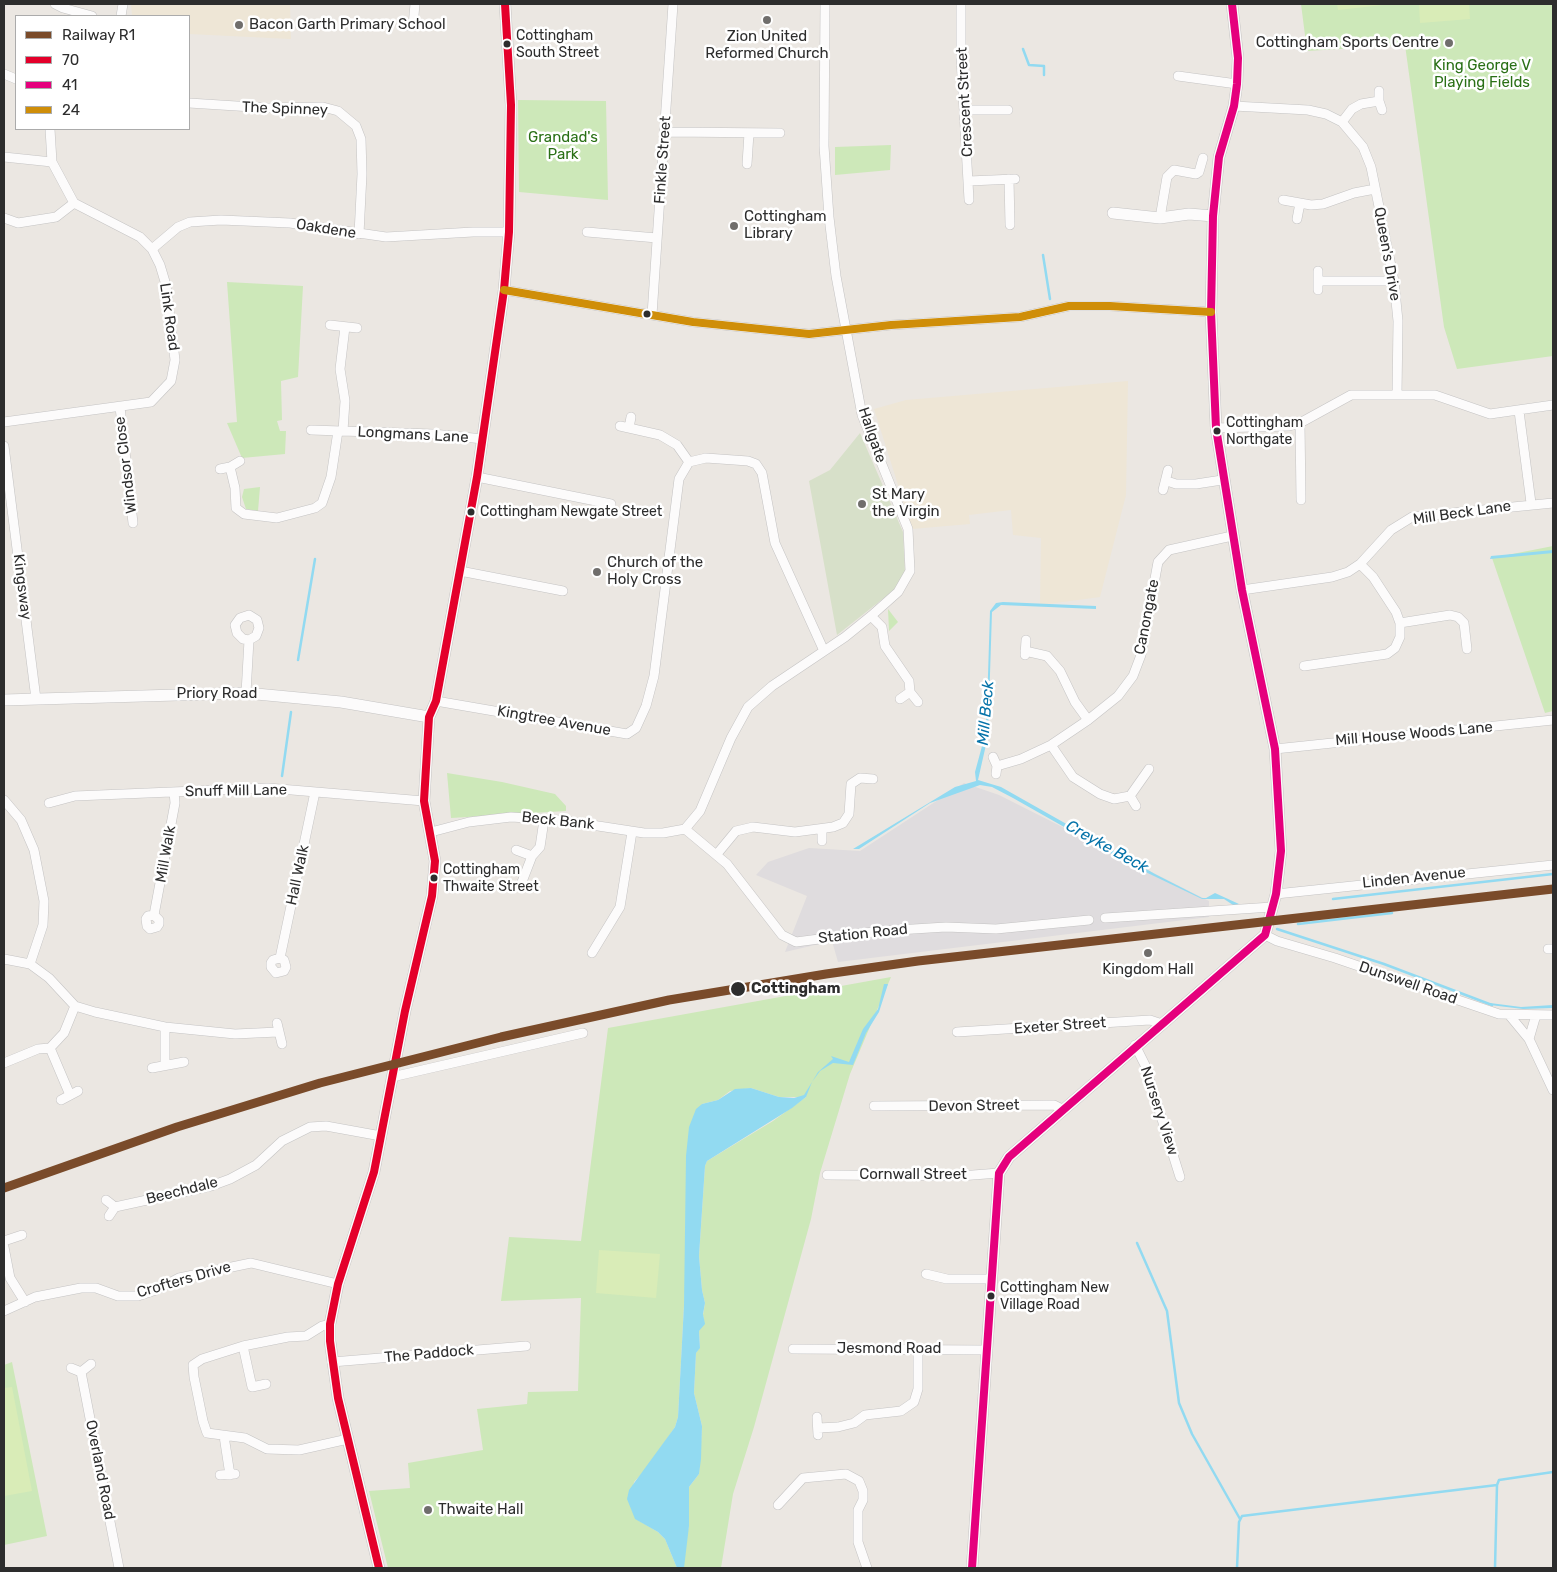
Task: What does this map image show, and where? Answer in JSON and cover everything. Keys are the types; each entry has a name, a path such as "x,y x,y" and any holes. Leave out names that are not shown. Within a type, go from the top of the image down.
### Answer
{"street":[{"path":"55,4 88,15"},
{"path":"406,26 413,26 415,4"},
{"path":"379,1568 348,1439 332,1362 330,1324 338,1284 374,1172 404,1011 423,942 432,896 436,862 424,800 429,717 436,702 477,477 504,290 509,232 511,105 505,4"},
{"name":"Finkle Street","path":"652,315 666,132 673,4"},
{"name":"Hallgate","path":"684,829 700,811 731,738 748,707 772,686 871,616 898,592 910,572 908,529 862,415 836,276 828,208 823,91 825,4"},
{"name":"Crescent Street","path":"961,4 961,57 966,110 969,200"},
{"path":"972,1568 985,1350 999,1173 1008,1157 1064,1110 1135,1045 1265,935 1276,894 1281,851 1276,749 1242,590 1222,480 1216,428 1211,312 1213,216 1219,157 1234,106 1237,84 1238,58 1232,4"},
{"path":"1178,76 1237,84"},
{"path":"1342,122 1352,109 1360,104 1381,105 1379,91"},
{"name":"The Spinney","path":"190,103 268,108 323,107 338,111 356,126 361,139 362,174 359,234"},
{"name":"Queen's Drive","path":"1234,106 1308,110 1326,114 1342,122 1363,147 1375,189 1394,281 1398,321 1397,395"},
{"path":"966,110 1008,110"},
{"path":"4,218 18,223 56,217 74,203 52,162 50,130"},
{"path":"666,132 780,133"},
{"path":"747,164 749,132"},
{"path":"4,156 52,162"},
{"path":"1160,218 1167,177 1174,170 1196,174 1199,172 1203,158"},
{"path":"969,181 1012,179 1010,225"},
{"path":"1283,200 1323,204 1354,193 1375,189"},
{"name":"Link Road","path":"4,422 151,402 171,382 175,360 166,285 160,264 152,248 140,237 74,203"},
{"path":"1297,219 1300,203"},
{"path":"1113,213 1160,218 1189,214 1213,216"},
{"name":"Oakdene","path":"152,248 178,227 190,222 221,220 290,223 359,234 413,237 473,232 509,232"},
{"path":"586,232 657,238"},
{"path":"1318,270 1318,285 1394,281"},
{"path":"504,290 693,322 809,334 891,324 1020,318 1076,306 1211,312"},
{"path":"330,325 357,328"},
{"name":"Longmans Lane","path":"230,467 235,488 236,508 244,514 277,518 315,508 322,503 331,477 345,401 340,369 345,327"},
{"path":"1216,428 1289,426 1300,423 1351,395 1435,395 1490,414 1553,405"},
{"name":"Windsor Close","path":"120,407 133,523"},
{"path":"1519,411 1531,503"},
{"path":"631,418 625,427 666,438 677,445 689,462 706,458 748,460 756,464 762,473 775,543 824,651"},
{"path":"1300,423 1301,500"},
{"name":"Longmans Lane","path":"311,430 482,438"},
{"name":"Kingsway","path":"4,446 36,699"},
{"path":"220,469 230,467 240,461"},
{"name":"Kingtree Avenue","path":"436,702 627,734 636,728 646,706 654,676 679,479 689,462"},
{"path":"1168,470 1165,485 1196,484 1222,480"},
{"path":"477,477 611,504"},
{"name":"Mill Beck Lane","path":"1242,590 1332,577 1348,572 1360,564 1391,530 1412,517 1531,503 1553,503"},
{"name":"Canongate","path":"995,766 1021,759 1051,745 1088,720 1118,696 1134,676 1141,655 1158,562 1169,550 1232,536"},
{"path":"1304,666 1314,668 1387,654 1397,642 1400,623 1396,612 1373,577 1360,564"},
{"path":"460,571 563,591"},
{"path":"1400,623 1450,615 1458,617 1464,623 1466,645 1476,638"},
{"path":"871,616 882,627 885,646 908,681 910,692 918,702"},
{"path":"246,693 249,640"},
{"path":"1026,640 1025,653 1048,656 1060,671 1075,702 1088,720"},
{"path":"900,699 910,692"},
{"name":"Priory Road","path":"4,700 246,693 341,702 429,717"},
{"name":"Mill House Woods Lane","path":"1276,749 1553,720"},
{"path":"1051,745 1073,777 1100,794 1114,799 1130,796 1150,769"},
{"path":"717,854 736,831 753,827 795,832 833,828 843,822 849,814 852,784 860,778 872,779"},
{"name":"Snuff Mill Lane","path":"49,803 75,796 268,788 424,800"},
{"name":"Mill Walk","path":"154,915 175,803 174,792"},
{"name":"Hall Walk","path":"280,958 315,792"},
{"path":"1130,796 1136,806"},
{"path":"4,800 21,820 34,850 44,901 43,925 30,964"},
{"name":"Beck Bank","path":"431,832 469,822 511,817 559,820 632,832 663,833 684,829"},
{"path":"520,887 532,856 540,846 544,820"},
{"name":"Station Road","path":"684,829 717,854 736,875 782,935 796,942 881,931 946,928 996,929 1089,920"},
{"path":"822,829 822,842"},
{"path":"592,953 620,907 632,832"},
{"path":"516,850 532,856"},
{"name":"Linden Avenue","path":"1276,894 1553,865"},
{"path":"1105,918 1272,907"},
{"name":"Dunswell Road","path":"1265,935 1277,941 1510,1016 1553,1015"},
{"path":"4,959 30,964 49,978 75,1006 165,1028 235,1034 278,1027 282,1044"},
{"path":"4,1063 38,1049 50,1048 64,1033 75,1006"},
{"path":"1510,1016 1529,1039 1553,1090"},
{"path":"1529,1039 1536,1016"},
{"name":"Exeter Street","path":"957,1032 1150,1020 1162,1024"},
{"path":"165,1028 165,1064"},
{"path":"392,1077 583,1033"},
{"name":"Nursery View","path":"1135,1045 1145,1065 1180,1177"},
{"path":"50,1048 74,1093 61,1100"},
{"path":"152,1068 165,1064 184,1062"},
{"name":"Devon Street","path":"880,1109 1054,1105 1064,1110"},
{"name":"Beechdale","path":"115,1207 211,1186 230,1179 256,1165 282,1140 310,1127 326,1126 381,1136"},
{"name":"Cornwall Street","path":"827,1175 960,1176 999,1173"},
{"path":"106,1200 115,1207 109,1216"},
{"path":"4,1241 22,1235"},
{"path":"4,1247 10,1278 25,1302"},
{"name":"Crofters Drive","path":"4,1312 35,1297 81,1288 96,1288 118,1296 138,1296 156,1290 179,1278 251,1263 338,1284"},
{"path":"926,1274 947,1279 990,1278"},
{"path":"330,1324 322,1326 306,1336 288,1337 243,1346 202,1359 193,1365 207,1433 245,1438 267,1449 299,1450 348,1439"},
{"path":"243,1346 252,1387 266,1384"},
{"name":"The Paddock","path":"332,1362 526,1346"},
{"name":"Jesmond Road","path":"793,1348 985,1350"},
{"path":"817,1417 818,1431 854,1423 865,1415 901,1411 914,1402 918,1389 918,1350"},
{"path":"71,1368 81,1372 91,1364"},
{"name":"Overland Road","path":"81,1372 119,1568"},
{"path":"220,1476 232,1474 224,1436"},
{"path":"778,1505 803,1478 846,1474 859,1481 863,1491 863,1500 858,1510 858,1542 867,1568"}],"shaded area":[{"name":"Bacon Garth Primary School","path":"131,4 290,4 291,39 190,34 190,15 132,15"},
{"path":"1128,381 1126,495 1100,597 1040,605 1041,538 1013,535 1011,510 969,515 970,524 912,529 874,409 906,400"},
{"path":"964,783 999,795 1209,901 1209,917 838,962 832,941 785,952 807,896 756,875 768,862 809,848 860,851"}],"green space":[{"name":"King George V Playing Fields","path":"1301,4 1553,4 1553,356 1457,369 1444,327 1405,45 1307,51"},
{"path":"1337,4 1383,4 1383,5 1338,10"},
{"path":"1419,4 1469,4 1470,19 1420,23"},
{"name":"Grandad's Park","path":"518,100 606,101 608,200 519,192"},
{"path":"891,145 890,170 835,175 835,147"},
{"path":"227,282 303,286 298,377 281,381 282,420 277,421 280,431 286,431 285,454 242,458 227,423 237,422"},
{"path":"860,433 903,532 905,572 894,590 837,635 809,481 830,470"},
{"path":"260,487 258,511 246,509 242,497 244,489"},
{"path":"1553,546 1553,711 1545,713 1492,558"},
{"path":"888,609 898,622 889,631"},
{"path":"447,773 502,782 555,794 566,806 566,811 451,818"},
{"path":"891,977 850,1074 820,1173 811,1219 754,1427 733,1494 721,1568 679,1568 689,1526 689,1487 699,1474 702,1426 694,1393 696,1353 700,1347 699,1331 704,1320 705,1303 699,1256 705,1166 707,1161 773,1121 806,1097 779,1097 751,1088 730,1091 718,1100 702,1104 684,1305 678,1417 675,1427 648,1467 634,1482 631,1508 636,1519 658,1532 665,1539 677,1568 388,1568 369,1491 410,1488 408,1463 483,1450 477,1409 527,1404 528,1392 578,1391 581,1298 501,1301 509,1237 581,1241 608,1028"},
{"path":"599,1250 660,1254 656,1298 596,1293"},
{"path":"12,1362 47,1536 4,1545 4,1365"},
{"path":"12,1387 32,1491 4,1496 4,1388"}],"water":[{"path":"1553,550 1553,553 1490,559 1491,556"},
{"path":"996,603 1096,606 1096,609 1001,605 992,612 988,736 978,780 1001,787 1155,874 1202,898 1215,893 1239,904 1236,907 1224,899 1202,899 1133,866 992,787 980,785 930,803 859,849 853,849 955,787 976,781 975,772 985,735 990,611"},
{"path":"884,984 888,984 879,1012 866,1033 853,1065 833,1063 820,1071 812,1082 818,1072 833,1059 831,1056 849,1062 863,1029 878,1009"},
{"path":"1490,1003 1521,1007 1553,1005 1553,1008 1523,1009 1490,1005"},
{"path":"812,1082 806,1097 792,1108 707,1161 705,1166 699,1256 705,1303 703,1314 705,1324 699,1331 700,1348 696,1353 694,1393 702,1426 701,1459 699,1474 689,1487 689,1526 684,1568 677,1568 665,1539 658,1532 635,1519 627,1499 629,1490 675,1427 678,1417 684,1305 686,1156 689,1127 696,1109 702,1104 718,1100 735,1089 751,1088 779,1097 794,1098 804,1095"}],"waterway":[{"path":"1023,49 1029,65 1044,66 1044,75"},
{"path":"1043,255 1050,299"},
{"path":"298,660 315,559"},
{"path":"282,776 291,712"},
{"path":"1333,899 1553,874"},
{"path":"1298,924 1392,913"},
{"name":"Creyke Beck","path":"1277,929 1384,964 1492,1005"},
{"path":"1137,1243 1167,1311 1179,1403 1192,1434 1240,1519"},
{"path":"1495,1568 1497,1485 1499,1480 1553,1472"},
{"path":"1237,1568 1239,1522 1242,1516 1497,1485"}],"railway":[{"path":"4,1188 177,1127 320,1083 501,1037 669,1000 918,961 1553,889"}],"rail line":[{"name":"R1","path":"4,1188 177,1127 320,1083 501,1037 669,1000 918,961 1553,889"}],"transit line":[{"name":"70","path":"379,1568 338,1398 330,1341 330,1324 338,1284 374,1172 405,1011 432,896 435,861 424,801 429,717 436,701 477,477 504,290 509,232 511,105 505,4"},
{"name":"41","path":"972,1568 999,1173 1009,1157 1265,935 1276,894 1281,851 1275,749 1242,590 1216,428 1211,312 1213,216 1219,157 1234,106 1237,84 1238,58 1232,4"},
{"name":"24","path":"504,290 693,322 809,334 891,325 1020,317 1069,306 1110,306 1211,312"}],"place":[{"name":"Zion United Reformed Church","path":"767,20"},
{"name":"Bacon Garth Primary School","path":"239,25"},
{"name":"Cottingham Sports Centre","path":"1449,43"},
{"name":"Cottingham South Street","path":"507,44"},
{"name":"Cottingham Library","path":"734,226"},
{"name":"Cottingham Northgate","path":"1217,431"},
{"name":"St Mary the Virgin","path":"862,504"},
{"name":"Cottingham Newgate Street","path":"471,512"},
{"name":"Church of the Holy Cross","path":"597,572"},
{"name":"Cottingham Thwaite Street","path":"434,878"},
{"name":"Kingdom Hall","path":"1148,953"},
{"name":"Cottingham","path":"738,989"},
{"name":"Cottingham New Village Road","path":"991,1296"},
{"name":"Thwaite Hall","path":"428,1510"}],"water label":[{"name":"Mill Beck","path":"986,713"}]}
